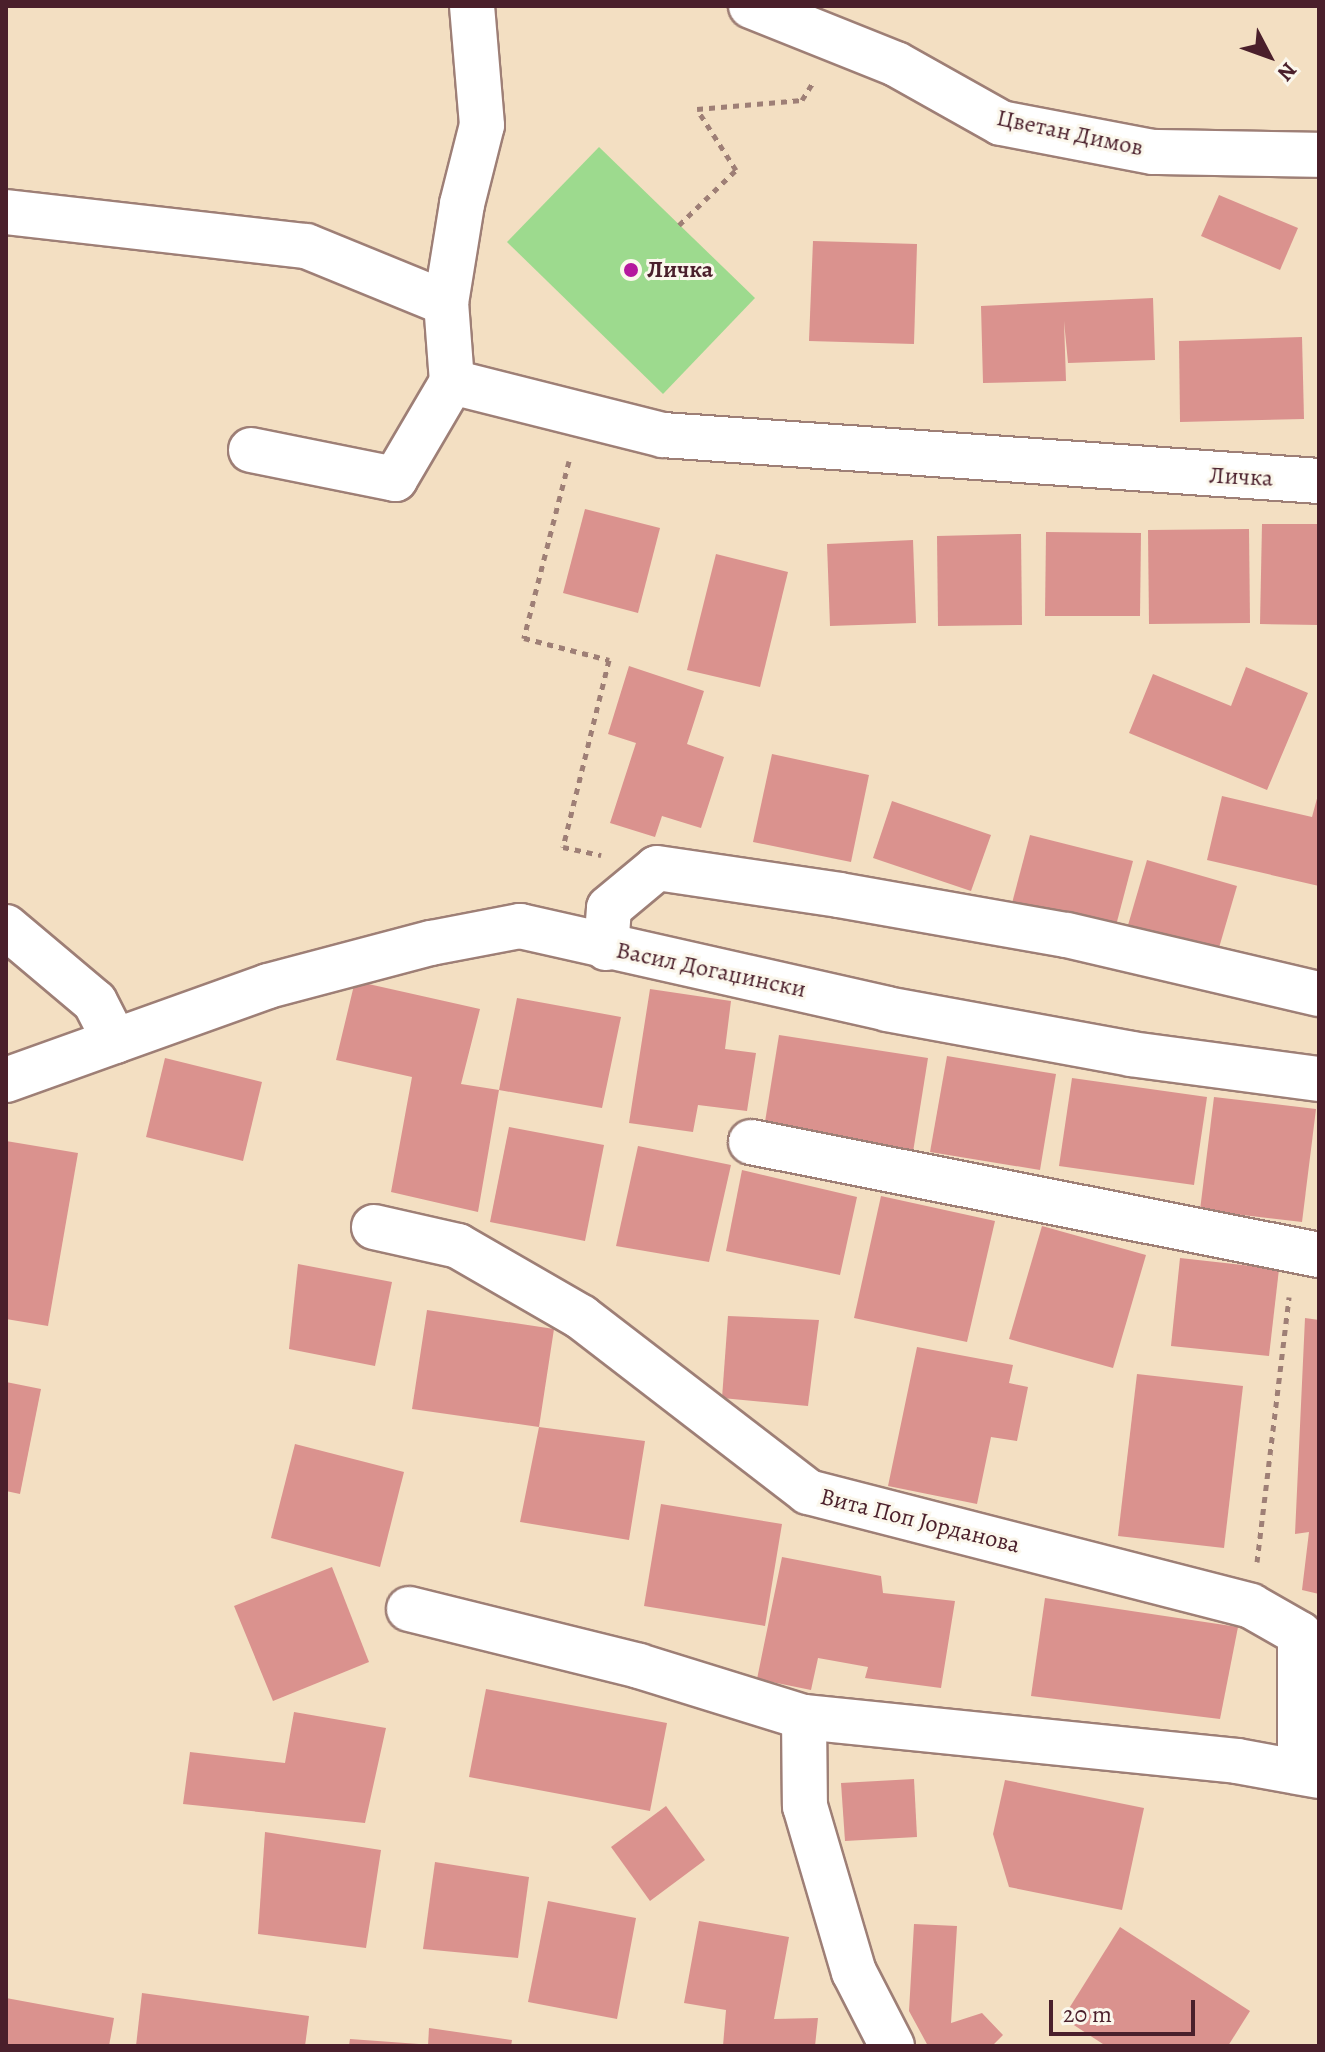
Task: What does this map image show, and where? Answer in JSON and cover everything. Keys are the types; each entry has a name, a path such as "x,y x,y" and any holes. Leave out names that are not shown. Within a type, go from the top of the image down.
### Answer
{"street":[{"path":"251,450 395,479 452,382 446,303 462,204 482,125 472,6"},
{"name":"Цветан Димов","path":"751,6 845,22 896,64 1001,123 1153,152 1319,155"},
{"path":"6,212 306,246 446,303"},
{"name":"Личка","path":"452,382 663,435 1319,481"},
{"path":"606,948 609,908 657,868 839,895 1067,935 1319,994"},
{"name":"Васил Догаџински","path":"6,1080 268,986 431,943 520,926 606,948 887,1009 1116,1052 1319,1079"},
{"path":"6,927 95,1002 115,1041"},
{"path":"751,1142 1307,1253"},
{"name":"Вита Поп Јорданова","path":"374,1227 458,1246 581,1317 808,1492 1251,1606 1300,1634 1310,1774 804,1717 639,1666 409,1609"},
{"path":"804,1717 805,1806 854,1972 892,2046"}],"path":[{"path":"679,225 736,170 697,109 802,100 845,22"},
{"path":"581,415 524,638 609,660 563,847 657,868"},
{"path":"1251,1606 1307,1253"}],"green space":[{"name":"Личка","path":"599,147 755,298 663,394 507,242"}],"building":[{"path":"1219,195 1298,228 1280,270 1201,236"},
{"path":"813,241 917,244 914,344 809,341"},
{"path":"1153,298 1155,360 1068,363 1064,321 1066,381 983,383 981,306"},
{"path":"1302,337 1304,419 1180,422 1179,341"},
{"path":"585,509 660,528 638,613 563,593"},
{"path":"1262,524 1319,524 1319,625 1260,624"},
{"path":"1249,529 1250,623 1149,624 1148,530"},
{"path":"1046,532 1141,533 1140,616 1045,616"},
{"path":"1021,534 1022,625 938,626 937,536"},
{"path":"913,540 916,623 830,626 827,544"},
{"path":"716,554 788,572 760,687 687,670"},
{"path":"629,666 704,691 687,744 724,757 701,828 662,816 655,837 610,823 636,743 608,734"},
{"path":"1246,667 1308,693 1267,790 1129,733 1153,674 1231,706"},
{"path":"772,754 869,775 851,862 753,842"},
{"path":"1319,791 1319,886 1207,860 1222,796 1312,817"},
{"path":"892,801 991,835 971,891 873,858"},
{"path":"1030,835 1133,861 1114,933 1011,907"},
{"path":"1147,860 1237,886 1216,958 1126,932"},
{"path":"355,981 480,1009 461,1084 499,1090 478,1212 391,1192 412,1077 336,1060"},
{"path":"650,989 731,1001 725,1049 756,1053 747,1111 698,1105 693,1132 629,1123"},
{"path":"517,998 621,1017 602,1108 499,1090"},
{"path":"779,1035 928,1058 913,1152 764,1128"},
{"path":"947,1056 1056,1074 1040,1170 930,1152"},
{"path":"165,1058 262,1082 243,1161 146,1137"},
{"path":"1072,1078 1207,1097 1194,1185 1059,1166"},
{"path":"1214,1097 1316,1109 1302,1222 1200,1210"},
{"path":"509,1127 604,1145 585,1241 490,1222"},
{"path":"6,1141 78,1153 48,1326 6,1319"},
{"path":"638,1146 731,1165 709,1262 616,1246"},
{"path":"742,1170 857,1197 840,1275 726,1251"},
{"path":"881,1196 995,1221 967,1342 854,1318"},
{"path":"1042,1226 1146,1255 1113,1368 1009,1339"},
{"path":"1180,1258 1279,1269 1269,1356 1171,1346"},
{"path":"298,1264 392,1282 375,1366 289,1349"},
{"path":"427,1310 554,1329 539,1427 412,1409"},
{"path":"728,1316 819,1320 808,1406 722,1398"},
{"path":"1305,1318 1319,1320 1319,1594 1302,1590 1309,1532 1295,1534"},
{"path":"917,1347 1013,1365 1009,1383 1028,1387 1017,1441 991,1437 977,1504 888,1486"},
{"path":"1137,1374 1243,1386 1224,1548 1118,1536"},
{"path":"6,1382 41,1389 20,1494 6,1491"},
{"path":"539,1427 645,1441 629,1540 520,1522"},
{"path":"295,1444 404,1472 380,1567 271,1538"},
{"path":"661,1504 782,1524 765,1626 644,1606"},
{"path":"782,1557 881,1576 883,1593 955,1601 941,1688 865,1678 868,1667 818,1658 811,1690 757,1679"},
{"path":"332,1567 369,1662 273,1701 234,1606"},
{"path":"1045,1598 1238,1627 1220,1719 1031,1696"},
{"path":"486,1689 667,1723 650,1811 469,1777"},
{"path":"294,1712 386,1728 365,1823 183,1804 190,1752 285,1763"},
{"path":"914,1779 917,1837 845,1841 841,1783"},
{"path":"1005,1780 1144,1808 1122,1910 1009,1887 993,1834"},
{"path":"666,1806 705,1860 650,1901 611,1847"},
{"path":"265,1832 381,1850 366,1948 258,1934"},
{"path":"435,1862 529,1877 518,1958 423,1949"},
{"path":"548,1901 636,1918 617,2019 528,2002"},
{"path":"699,1921 789,1937 774,2019 818,2018 815,2046 723,2046 726,2010 684,2003"},
{"path":"914,1924 957,1926 951,2023 982,2013 1003,2035 992,2046 928,2046 909,2011"},
{"path":"1120,1927 1250,2011 1228,2046 1106,2046 1063,2018"},
{"path":"142,1993 309,2016 305,2046 136,2046"},
{"path":"6,1998 114,2018 109,2046 6,2046"},
{"path":"429,2028 512,2040 511,2046 428,2046"},
{"path":"350,2039 419,2044 419,2046 349,2046"}],"place":[{"name":"Личка","path":"631,270"}]}
